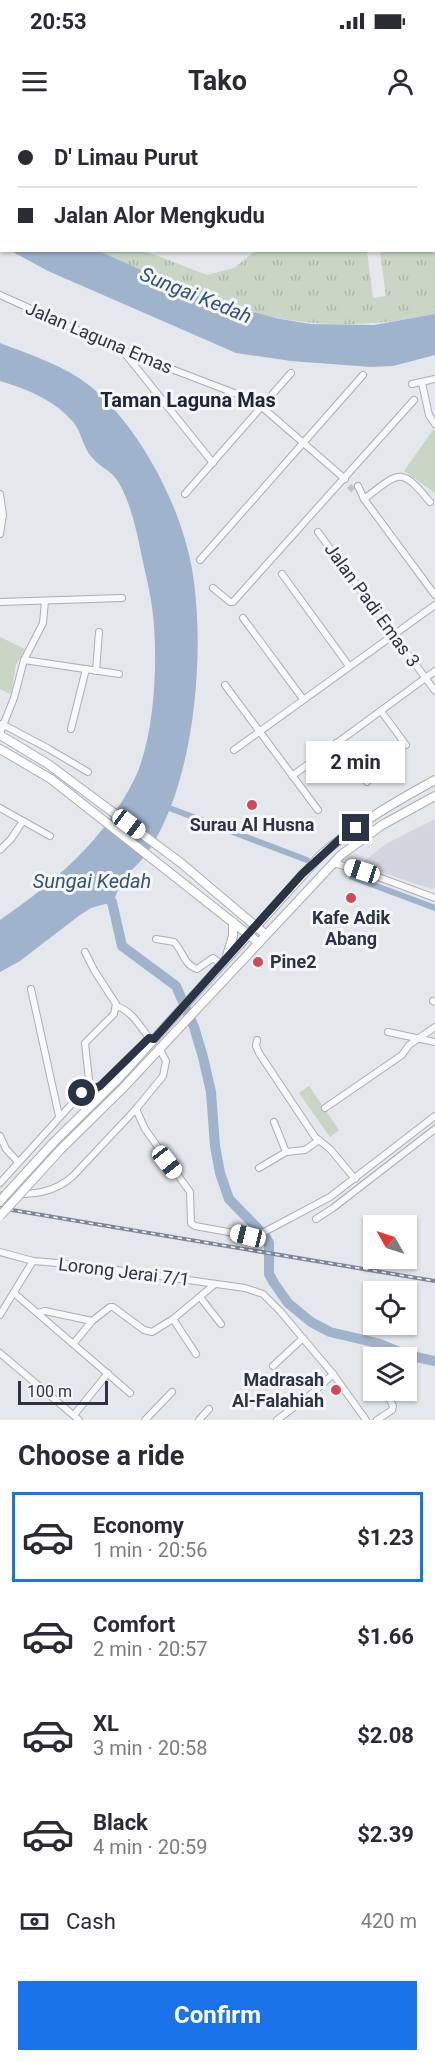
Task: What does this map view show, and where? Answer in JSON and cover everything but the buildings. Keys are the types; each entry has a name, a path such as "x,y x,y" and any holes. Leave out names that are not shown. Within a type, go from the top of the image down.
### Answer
{"main road":[{"path":"0,734 78,785 182,863 266,935"},
{"path":"0,749 35,768 84,804 259,943"},
{"path":"0,1196 116,1081 302,874 340,839 389,806 435,780"},
{"path":"0,1216 333,863 382,825 435,796"},
{"path":"240,914 265,915"},
{"path":"224,962 233,936 233,922"}],"street":[{"name":"Jalan Laguna Emas","path":"0,295 122,350 251,399 354,486 435,595"},
{"path":"122,350 213,463"},
{"path":"186,494 291,373"},
{"path":"200,560 363,375"},
{"path":"412,384 435,379"},
{"path":"422,383 429,415 435,424"},
{"path":"213,588 233,602 414,400"},
{"path":"364,499 387,482 404,476 415,483 430,502"},
{"path":"0,494 3,515 0,534"},
{"name":"Jalan Padi Emas 3","path":"318,532 435,692"},
{"path":"282,574 349,666"},
{"path":"0,602 122,598"},
{"path":"0,734 14,698 24,660 43,623 45,601"},
{"path":"234,750 435,605"},
{"path":"243,618 303,699"},
{"path":"96,671 99,632"},
{"path":"24,660 119,674"},
{"path":"71,729 86,669"},
{"path":"292,776 435,671"},
{"path":"225,685 318,810"},
{"path":"381,711 406,745"},
{"path":"2,724 49,748 88,772"},
{"path":"336,743 367,783"},
{"path":"0,808 50,836"},
{"path":"0,850 23,821"},
{"path":"333,863 362,871 435,898"},
{"path":"156,939 174,942 194,969 213,958 224,962"},
{"path":"86,952 98,976 114,998 116,1006 114,1014 85,1043 90,1089"},
{"path":"32,989 59,1116"},
{"path":"0,1183 79,1096 103,1083 152,1039 131,1014 116,1006"},
{"path":"325,1108 402,1054 409,1045 435,1027"},
{"path":"388,1032 435,1042"},
{"path":"256,1040 259,1053 319,1140 330,1149 355,1179"},
{"path":"0,1196 41,1193 63,1185 136,1109 163,1076 166,1061 159,1048"},
{"path":"136,1109 145,1129 190,1192 192,1198 190,1220 193,1225 253,1238 330,1197 435,1116"},
{"path":"274,1122 286,1152"},
{"path":"316,1219 435,1129"},
{"path":"0,1136 6,1149 18,1162"},
{"path":"259,1167 286,1152 301,1152 319,1140"},
{"name":"Lorong Jerai 7/1","path":"0,1252 33,1261 81,1265 245,1288 263,1294 333,1374 366,1420"},
{"path":"0,1315 33,1261"},
{"path":"74,1343 92,1321 113,1307 144,1330 152,1332 173,1319 215,1284"},
{"path":"14,1293 130,1393"},
{"path":"200,1297 221,1324"},
{"path":"38,1313 45,1311 92,1321"},
{"path":"173,1319 196,1354"},
{"path":"273,1366 303,1338"},
{"path":"0,1353 77,1418 108,1373"},
{"path":"277,1420 314,1392 333,1374"},
{"path":"145,1420 172,1392"},
{"path":"377,1420 392,1410 390,1401"},
{"path":"199,1420 208,1408"}],"shaded area":[{"path":"435,819 435,887 432,889 359,865 386,844"}],"green space":[{"path":"101,252 148,252 207,275 234,268 254,252 367,252 373,298 386,296 380,252 435,252 435,314 388,322 344,324 302,322 261,315 222,304 141,272"},
{"path":"433,430 435,431 435,493 404,471"},
{"path":"0,637 25,649 16,665 11,694 0,689"},
{"path":"309,1086 339,1130 330,1137 299,1093"}],"water":[{"name":"Sungai Kedah","path":"13,252 101,252 207,300 280,319 311,324 374,325 435,314 435,355 393,366 371,367 291,361 236,353 48,271"},
{"name":"Sungai Kedah","path":"0,343 46,361 90,386 108,403 141,445 168,494 187,545 196,597 197,657 196,689 187,751 171,806 151,846 141,861 124,878 112,902 91,908 20,961 0,972 0,920 40,891 76,859 108,822 134,780 147,743 151,721 155,654 149,591 135,526 123,491 113,475 90,455 74,423 66,415 40,396 0,381"}],"waterway":[{"path":"164,806 307,860"},
{"path":"352,877 435,908"},
{"path":"102,894 112,902 122,946 176,986 194,1027 203,1057 211,1092 215,1146 220,1173 229,1199 269,1243 269,1274 288,1303 311,1322 330,1332 377,1343 407,1355 435,1361"}],"tunnel":[{"path":"349,486 354,491"}],"railway":[{"path":"0,1208 435,1281"}],"place":[{"name":"Surau Al Husna","path":"252,805"},
{"name":"Kafe Adik Abang","path":"351,898"},
{"name":"Pine2","path":"258,962"},
{"name":"Madrasah Al-Falahiah","path":"336,1390"}],"district":[{"name":"Taman Laguna Mas","path":"188,400"}],"route":[{"path":"82,1093 100,1086 141,1044 149,1038 154,1039 302,874 321,855 356,828"}]}
